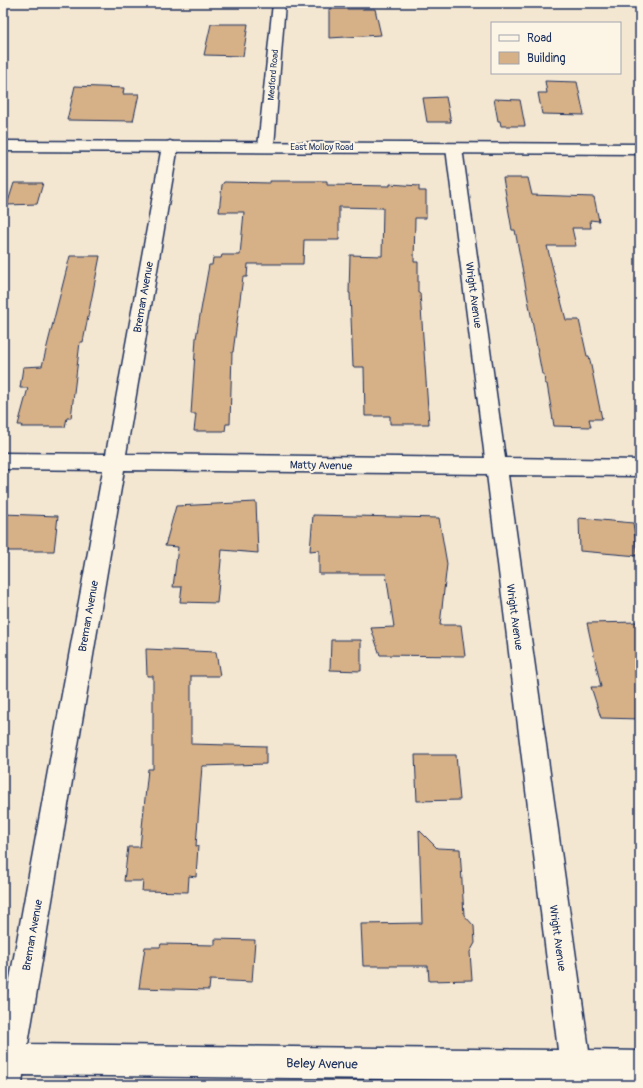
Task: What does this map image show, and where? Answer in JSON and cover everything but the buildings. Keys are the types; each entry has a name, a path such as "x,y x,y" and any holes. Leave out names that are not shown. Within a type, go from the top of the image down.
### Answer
{"street":[{"name":"Medford Road","path":"266,147 280,3"},
{"name":"East Molloy Road","path":"3,146 640,149"},
{"name":"Breman Avenue","path":"6,1068 170,146"},
{"name":"Wright Avenue","path":"454,148 480,337 495,467 577,1075"},
{"name":"Matty Avenue","path":"3,462 640,468"},
{"name":"Beley Avenue","path":"6,1068 577,1075 640,1066"}]}
